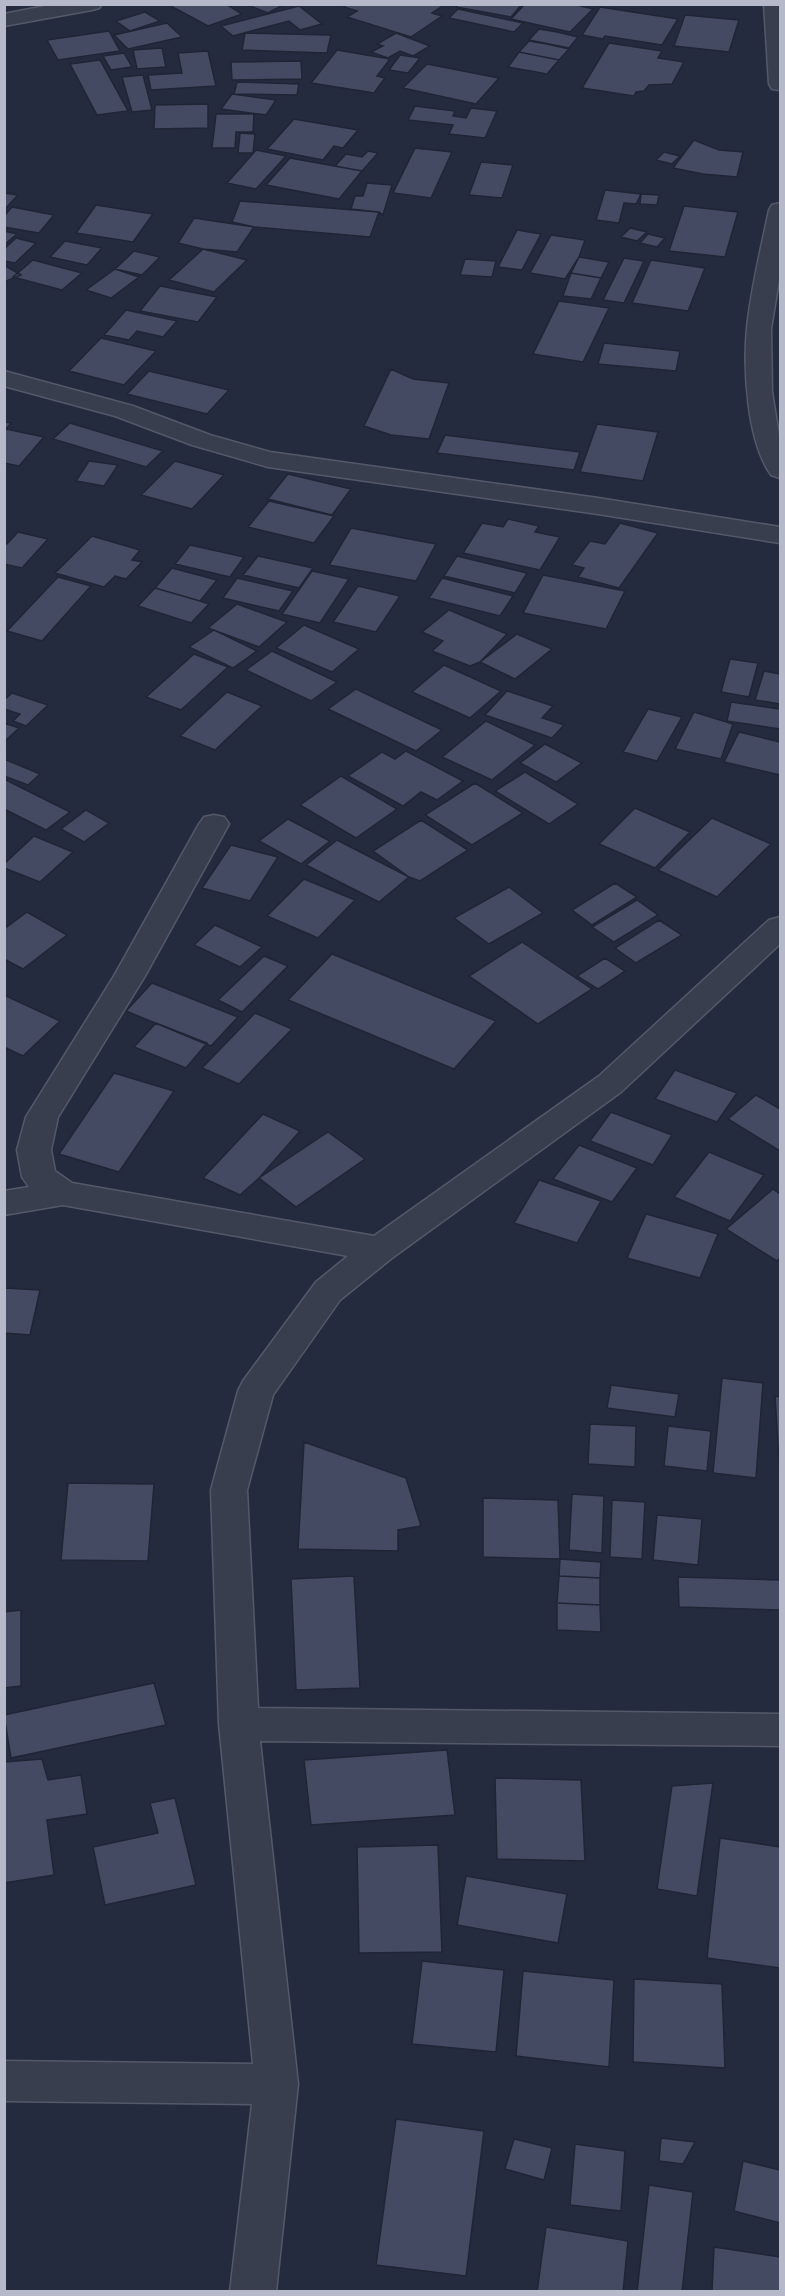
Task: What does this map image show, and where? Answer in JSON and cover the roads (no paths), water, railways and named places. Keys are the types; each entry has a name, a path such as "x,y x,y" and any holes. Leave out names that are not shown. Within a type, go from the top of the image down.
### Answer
{"street":[{"path":"4,20 92,4"},
{"path":"774,4 780,84"},
{"path":"780,210 773,292 759,329 760,392 766,437 780,470"},
{"path":"4,378 124,411 201,440 268,459 598,506 780,536"},
{"path":"63,1192 39,1177 34,1150 42,1117 129,976 214,824"},
{"path":"253,2292 276,2084 239,1724 229,1490 256,1391 328,1291 380,1249 610,1084 767,942 780,927"},
{"path":"4,1203 63,1192 380,1249"},
{"path":"239,1724 780,1730"},
{"path":"4,2081 276,2084"}]}
